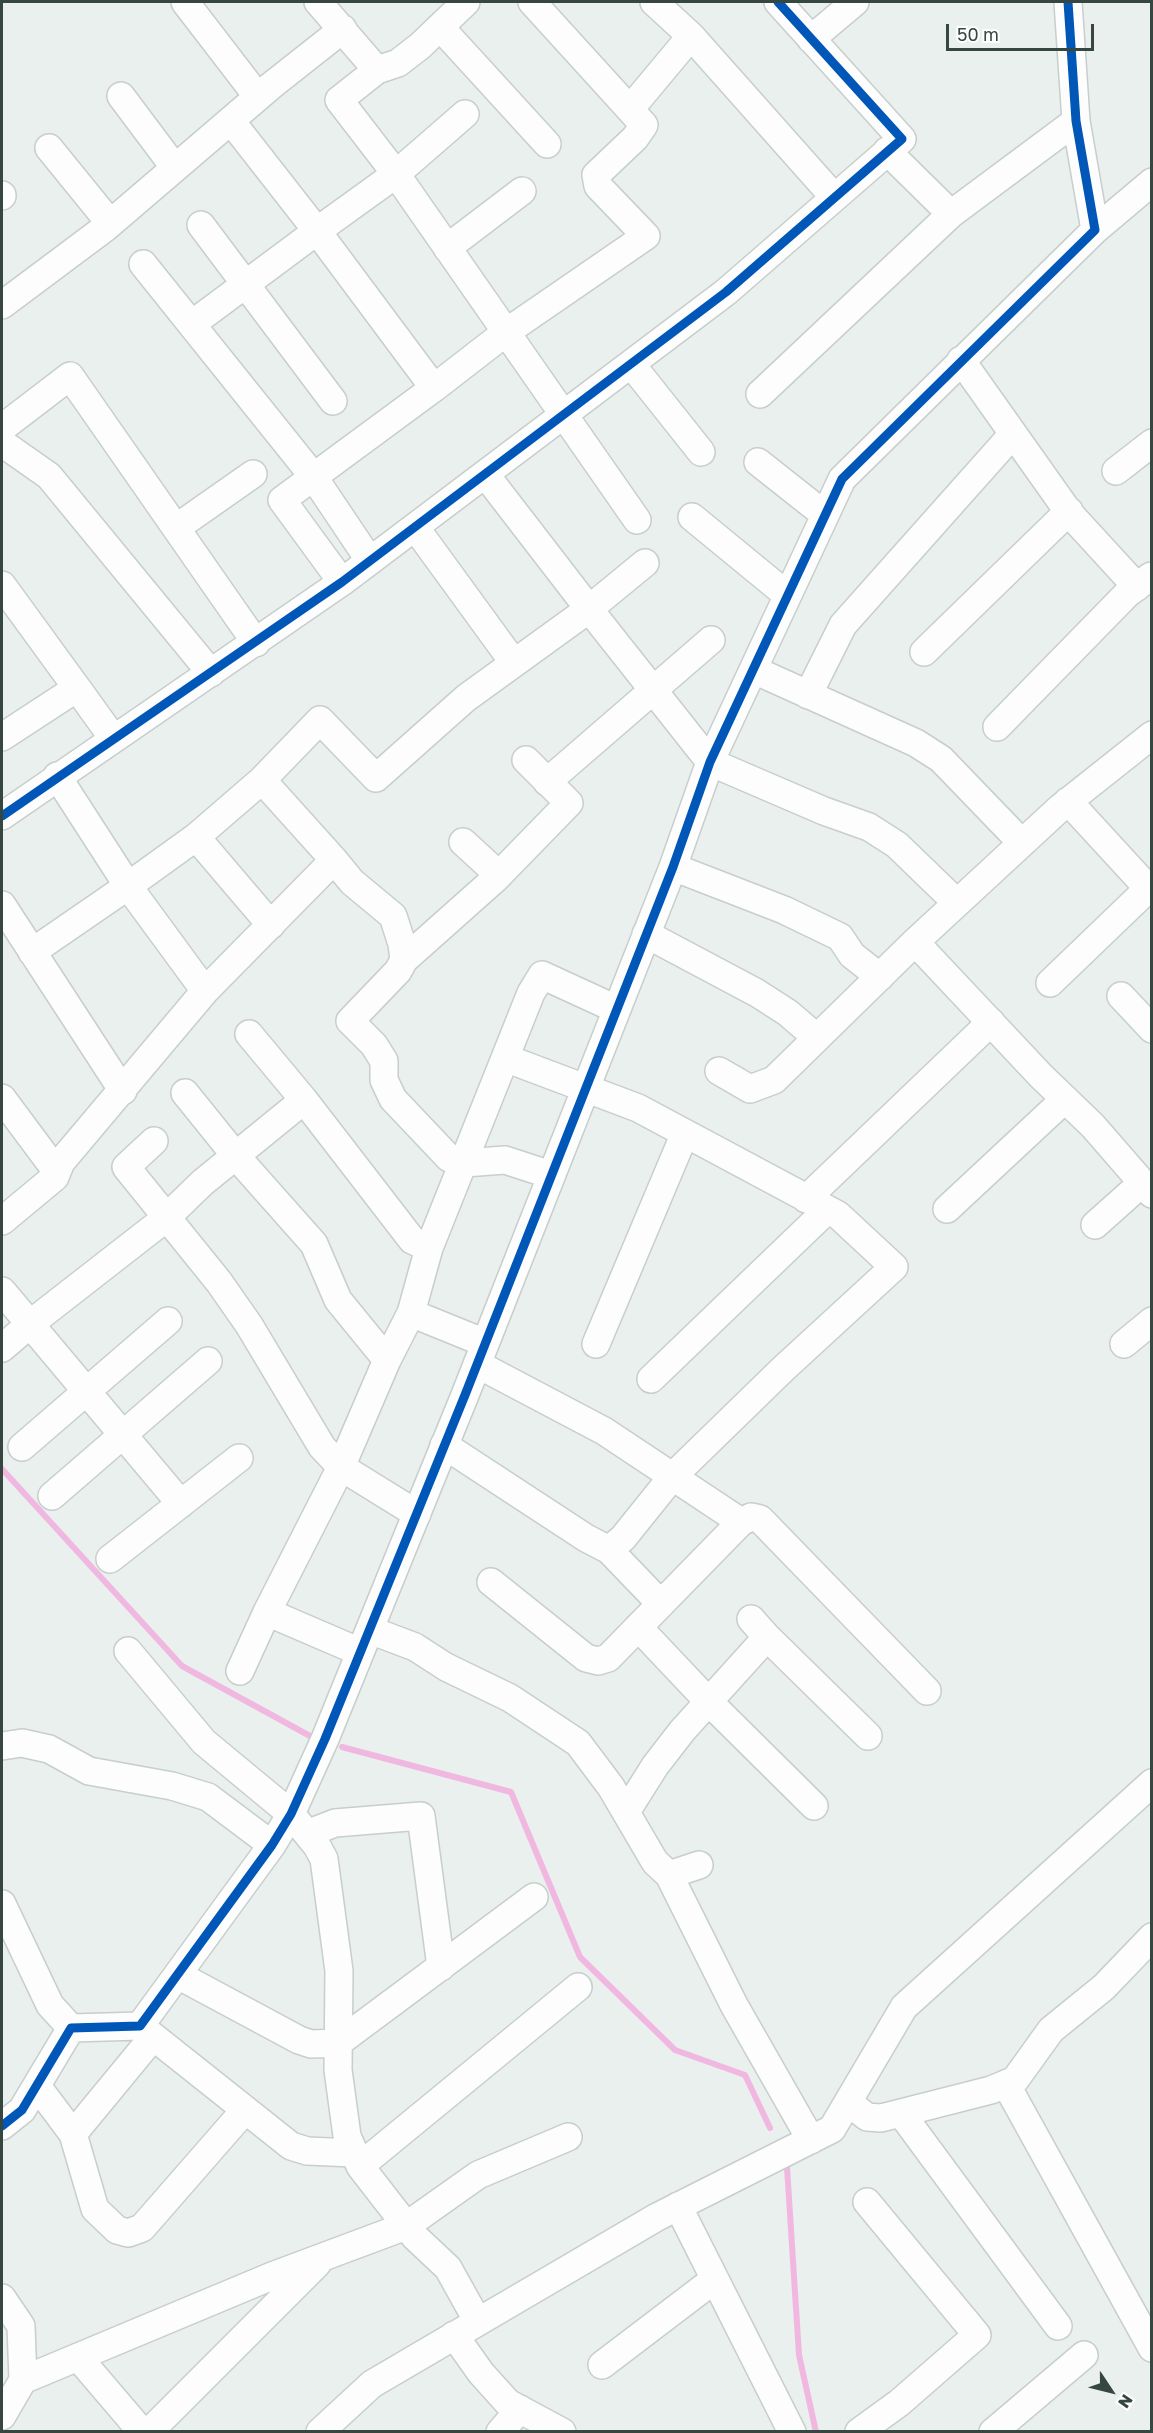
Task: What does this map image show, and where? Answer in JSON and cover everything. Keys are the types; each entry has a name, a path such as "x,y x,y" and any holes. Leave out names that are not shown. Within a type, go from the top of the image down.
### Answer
{"street":[{"path":"185,2 258,97"},
{"path":"318,2 377,70"},
{"path":"466,2 398,63 377,70 339,100 396,174 562,416 637,520"},
{"path":"342,582 282,500 505,333 646,236 598,186 596,175 644,125 631,108 532,2"},
{"path":"654,2 691,36 834,197"},
{"path":"2,816 57,776 256,643 370,561 726,292 902,139 778,2"},
{"path":"811,39 855,2"},
{"path":"1068,2 1076,121 1095,230"},
{"path":"440,27 547,144"},
{"path":"2,305 110,223 258,97 343,29"},
{"path":"631,108 691,36"},
{"path":"121,96 176,168"},
{"path":"192,324 396,174 465,114"},
{"path":"231,121 317,231 434,388"},
{"path":"760,394 951,214 1076,121"},
{"path":"49,148 110,223"},
{"path":"887,151 951,214"},
{"path":"73,2134 147,2031 177,1975 272,1845 300,1823 325,1739 417,1514 673,867 710,762 842,479 1095,230 1152,182"},
{"path":"447,248 522,191"},
{"path":"201,225 333,401"},
{"path":"143,264 313,476 370,561"},
{"path":"961,360 1069,512 1144,581 997,727"},
{"path":"631,364 701,452"},
{"path":"2,428 70,376 256,643"},
{"path":"807,695 843,625 1013,434"},
{"path":"2,443 49,476 211,673"},
{"path":"1116,471 1152,443"},
{"path":"758,462 825,515"},
{"path":"176,528 253,474"},
{"path":"485,474 653,692 710,762 824,811 869,827 897,845 957,903"},
{"path":"924,652 1069,512"},
{"path":"693,517 787,595"},
{"path":"415,527 514,663"},
{"path":"32,952 196,837 262,780 320,720 376,778 466,698 589,609 645,563"},
{"path":"2,585 113,738"},
{"path":"548,782 711,640"},
{"path":"754,670 916,743 941,759 1022,843"},
{"path":"2,737 77,688"},
{"path":"719,1071 750,1089 774,1080 915,942 1068,801 1152,735"},
{"path":"526,760 569,803 499,875 404,960 398,971 350,1020 374,1045 384,1061 384,1080 393,1099 448,1158 464,1163 505,1160 551,1175"},
{"path":"57,776 128,886 205,991"},
{"path":"262,780 352,882 393,916 402,944 404,960"},
{"path":"1050,982 1150,886 1068,801"},
{"path":"196,837 271,925"},
{"path":"464,842 499,875"},
{"path":"2,1221 55,1177 62,1162 205,991 334,860"},
{"path":"673,867 784,910 840,937 852,955 880,977"},
{"path":"2,905 123,1091"},
{"path":"646,934 757,993 789,1013 817,1038"},
{"path":"915,942 1065,1099 1094,1126 1147,1188 1095,1225"},
{"path":"240,1671 267,1612 341,1467 387,1360 411,1312 429,1248 531,993 542,975 616,1009"},
{"path":"1121,996 1152,1029"},
{"path":"651,1378 991,1022"},
{"path":"249,1034 304,1100 412,1240 429,1248"},
{"path":"505,1058 585,1090 639,1108 838,1215 894,1267 783,1369 672,1477 623,1538 609,1550"},
{"path":"185,1093 235,1155 315,1244 338,1300 387,1360"},
{"path":"2,1098 57,1172"},
{"path":"947,1209 1065,1099"},
{"path":"2,1348 166,1218 201,1183 304,1100"},
{"path":"596,1344 685,1133"},
{"path":"154,1141 126,1167 219,1282 249,1325 322,1447 341,1467 417,1514"},
{"path":"2,1291 181,1504"},
{"path":"411,1312 481,1353 604,1431 741,1522"},
{"path":"1124,1344 1152,1321"},
{"path":"22,1447 168,1322"},
{"path":"52,1496 208,1361"},
{"path":"444,1445 586,1538 609,1550 661,1604"},
{"path":"110,1559 239,1458"},
{"path":"491,1582 586,1658 598,1661 608,1658 741,1522 751,1517 760,1519 927,1691"},
{"path":"267,1612 365,1641 415,1647 446,1667 510,1698 578,1743 611,1787 655,1862 669,1875 734,2005 811,2140"},
{"path":"638,1627 708,1701 814,1806"},
{"path":"626,1812 655,1766 708,1701 759,1628 868,1736"},
{"path":"128,1651 204,1742 300,1823 324,1859 339,1971 338,2070 346,2125 357,2160 406,2226 448,2268 478,2322"},
{"path":"2,1746 22,1743 49,1749 89,1771 172,1786 208,1797 272,1845"},
{"path":"320,2432 372,2384 454,2335 678,2206 832,2129 904,2007 1152,1783"},
{"path":"300,1823 335,1823 422,1816 441,1967"},
{"path":"669,1875 699,1865"},
{"path":"177,1975 299,2040 311,2044 338,2043 534,1897"},
{"path":"2,1904 50,2005 71,2028 147,2031 291,2146 357,2160 578,1987"},
{"path":"848,2102 867,2117 881,2118 1015,2080 1051,2030 1104,1988 1152,1936"},
{"path":"2,2126 22,2110 71,2028"},
{"path":"1006,2084 1152,2348"},
{"path":"37,2086 73,2134 94,2209 117,2230 128,2234 142,2228 245,2110"},
{"path":"901,2113 1058,2326"},
{"path":"23,2380 406,2226 478,2175 568,2137"},
{"path":"859,2432 900,2403 977,2335 867,2202"},
{"path":"678,2206 792,2432"},
{"path":"148,2432 325,2257"},
{"path":"602,2365 715,2279"},
{"path":"2,2298 21,2326 23,2380 2,2416"},
{"path":"454,2335 481,2373 508,2403 562,2432"},
{"path":"993,2432 1083,2355"},
{"path":"78,2357 142,2432"},
{"path":"500,2432 520,2409"}],"waterway":[{"path":"2,1469 182,1666 310,1736"},
{"path":"342,1747 511,1792 580,1957 675,2050 745,2075 770,2128"},
{"path":"787,2167 799,2355 816,2432"}],"cycle path":[{"path":"2,816 342,582 726,292 902,139 778,2"},
{"path":"2,2126 22,2110 71,2028 140,2026 272,1845 291,1814 325,1739 465,1395 673,867 710,762 842,479 1095,230 1076,121 1068,2"}]}
